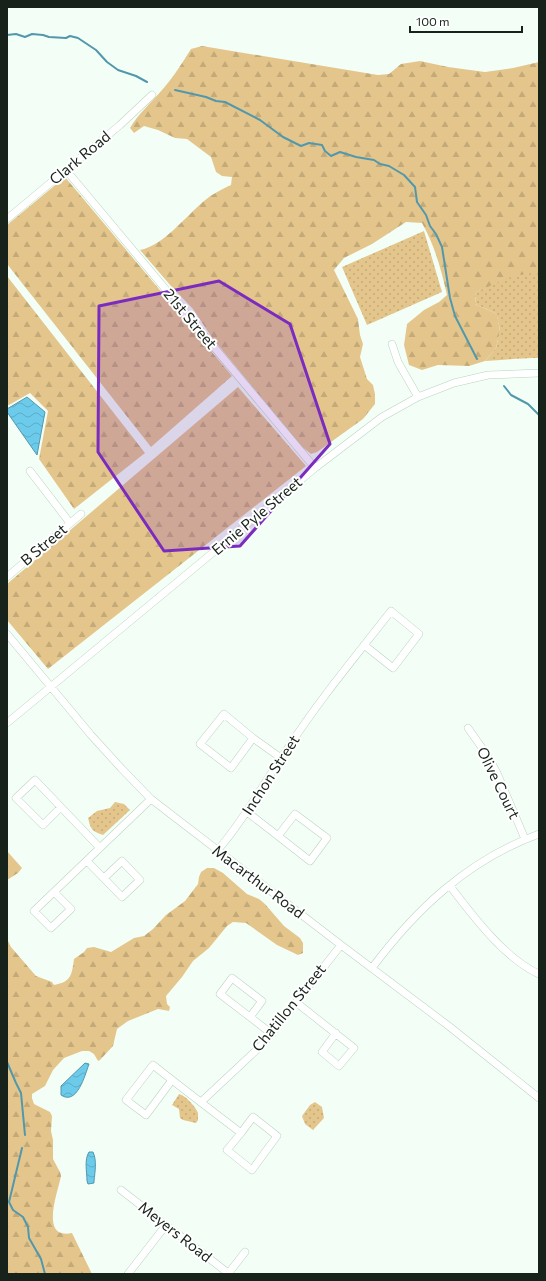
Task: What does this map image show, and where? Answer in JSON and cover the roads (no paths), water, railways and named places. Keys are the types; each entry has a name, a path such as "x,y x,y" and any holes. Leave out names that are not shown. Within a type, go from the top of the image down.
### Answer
{"street":[{"name":"Clark Road","path":"7,219 120,125 152,95"},
{"name":"21st Street","path":"66,170 316,468"},
{"path":"392,344 398,362 418,397"},
{"name":"Ernie Pyle Street","path":"7,723 316,468 382,417 418,397 454,383 488,375 539,372"},
{"path":"30,471 70,523"},
{"name":"B Street","path":"7,577 81,514"},
{"name":"Inchon Street","path":"218,851 247,812 281,758 323,698 390,611 420,634 393,668 364,645"},
{"name":"Macarthur Road","path":"7,634 121,768 151,799 474,1046 539,1098"},
{"path":"253,738 231,768 200,744 224,714 253,738 281,758"},
{"name":"Olive Court","path":"468,728 487,755 497,773 525,840"},
{"path":"61,807 43,825 16,798 35,780 61,807 100,848"},
{"path":"54,892 71,910 51,928 34,911 151,799"},
{"path":"247,812 310,861 327,838 295,814 278,836"},
{"path":"372,968 396,936 414,916 434,898 483,861 539,834"},
{"path":"87,861 122,897 140,880 122,861 104,878"},
{"path":"450,886 474,917 500,945 523,964 539,974"},
{"name":"Chatillon Street","path":"200,1102 272,1034 341,945"},
{"path":"250,1017 262,1001 232,978 220,994 272,1034"},
{"path":"296,1002 354,1048 339,1066 322,1052 336,1034"},
{"path":"172,1080 146,1115 126,1100 153,1065 241,1133"},
{"path":"253,1117 278,1136 252,1170 227,1150 241,1133 253,1117"},
{"name":"Meyers Road","path":"121,1190 228,1274"},
{"path":"128,1274 166,1225"},
{"path":"228,1274 245,1252"}],"water":[{"path":"27,397 45,412 37,455 7,412 7,409"},
{"path":"85,1063 89,1064 80,1088 72,1096 67,1097 61,1095 61,1086"},
{"path":"89,1152 93,1152 95,1166 94,1183 88,1184 86,1162"}],"waterway":[{"path":"7,35 16,34 25,37 32,34 49,37 66,38 70,36 78,38 96,50 107,62 118,70 136,76 147,82"},
{"path":"175,90 225,102 260,120 283,137 301,146 309,143 322,145 325,151 331,156 340,152 356,157 374,160 380,164 389,166 404,175 415,187 417,202 426,215 430,226 436,234 442,247 450,298 455,316 477,359"},
{"path":"504,386 511,395 528,404 539,415"},
{"path":"7,1062 21,1093 25,1135"},
{"path":"22,1148 9,1202 13,1210 23,1217 28,1227 29,1238 41,1259 45,1274"}]}
